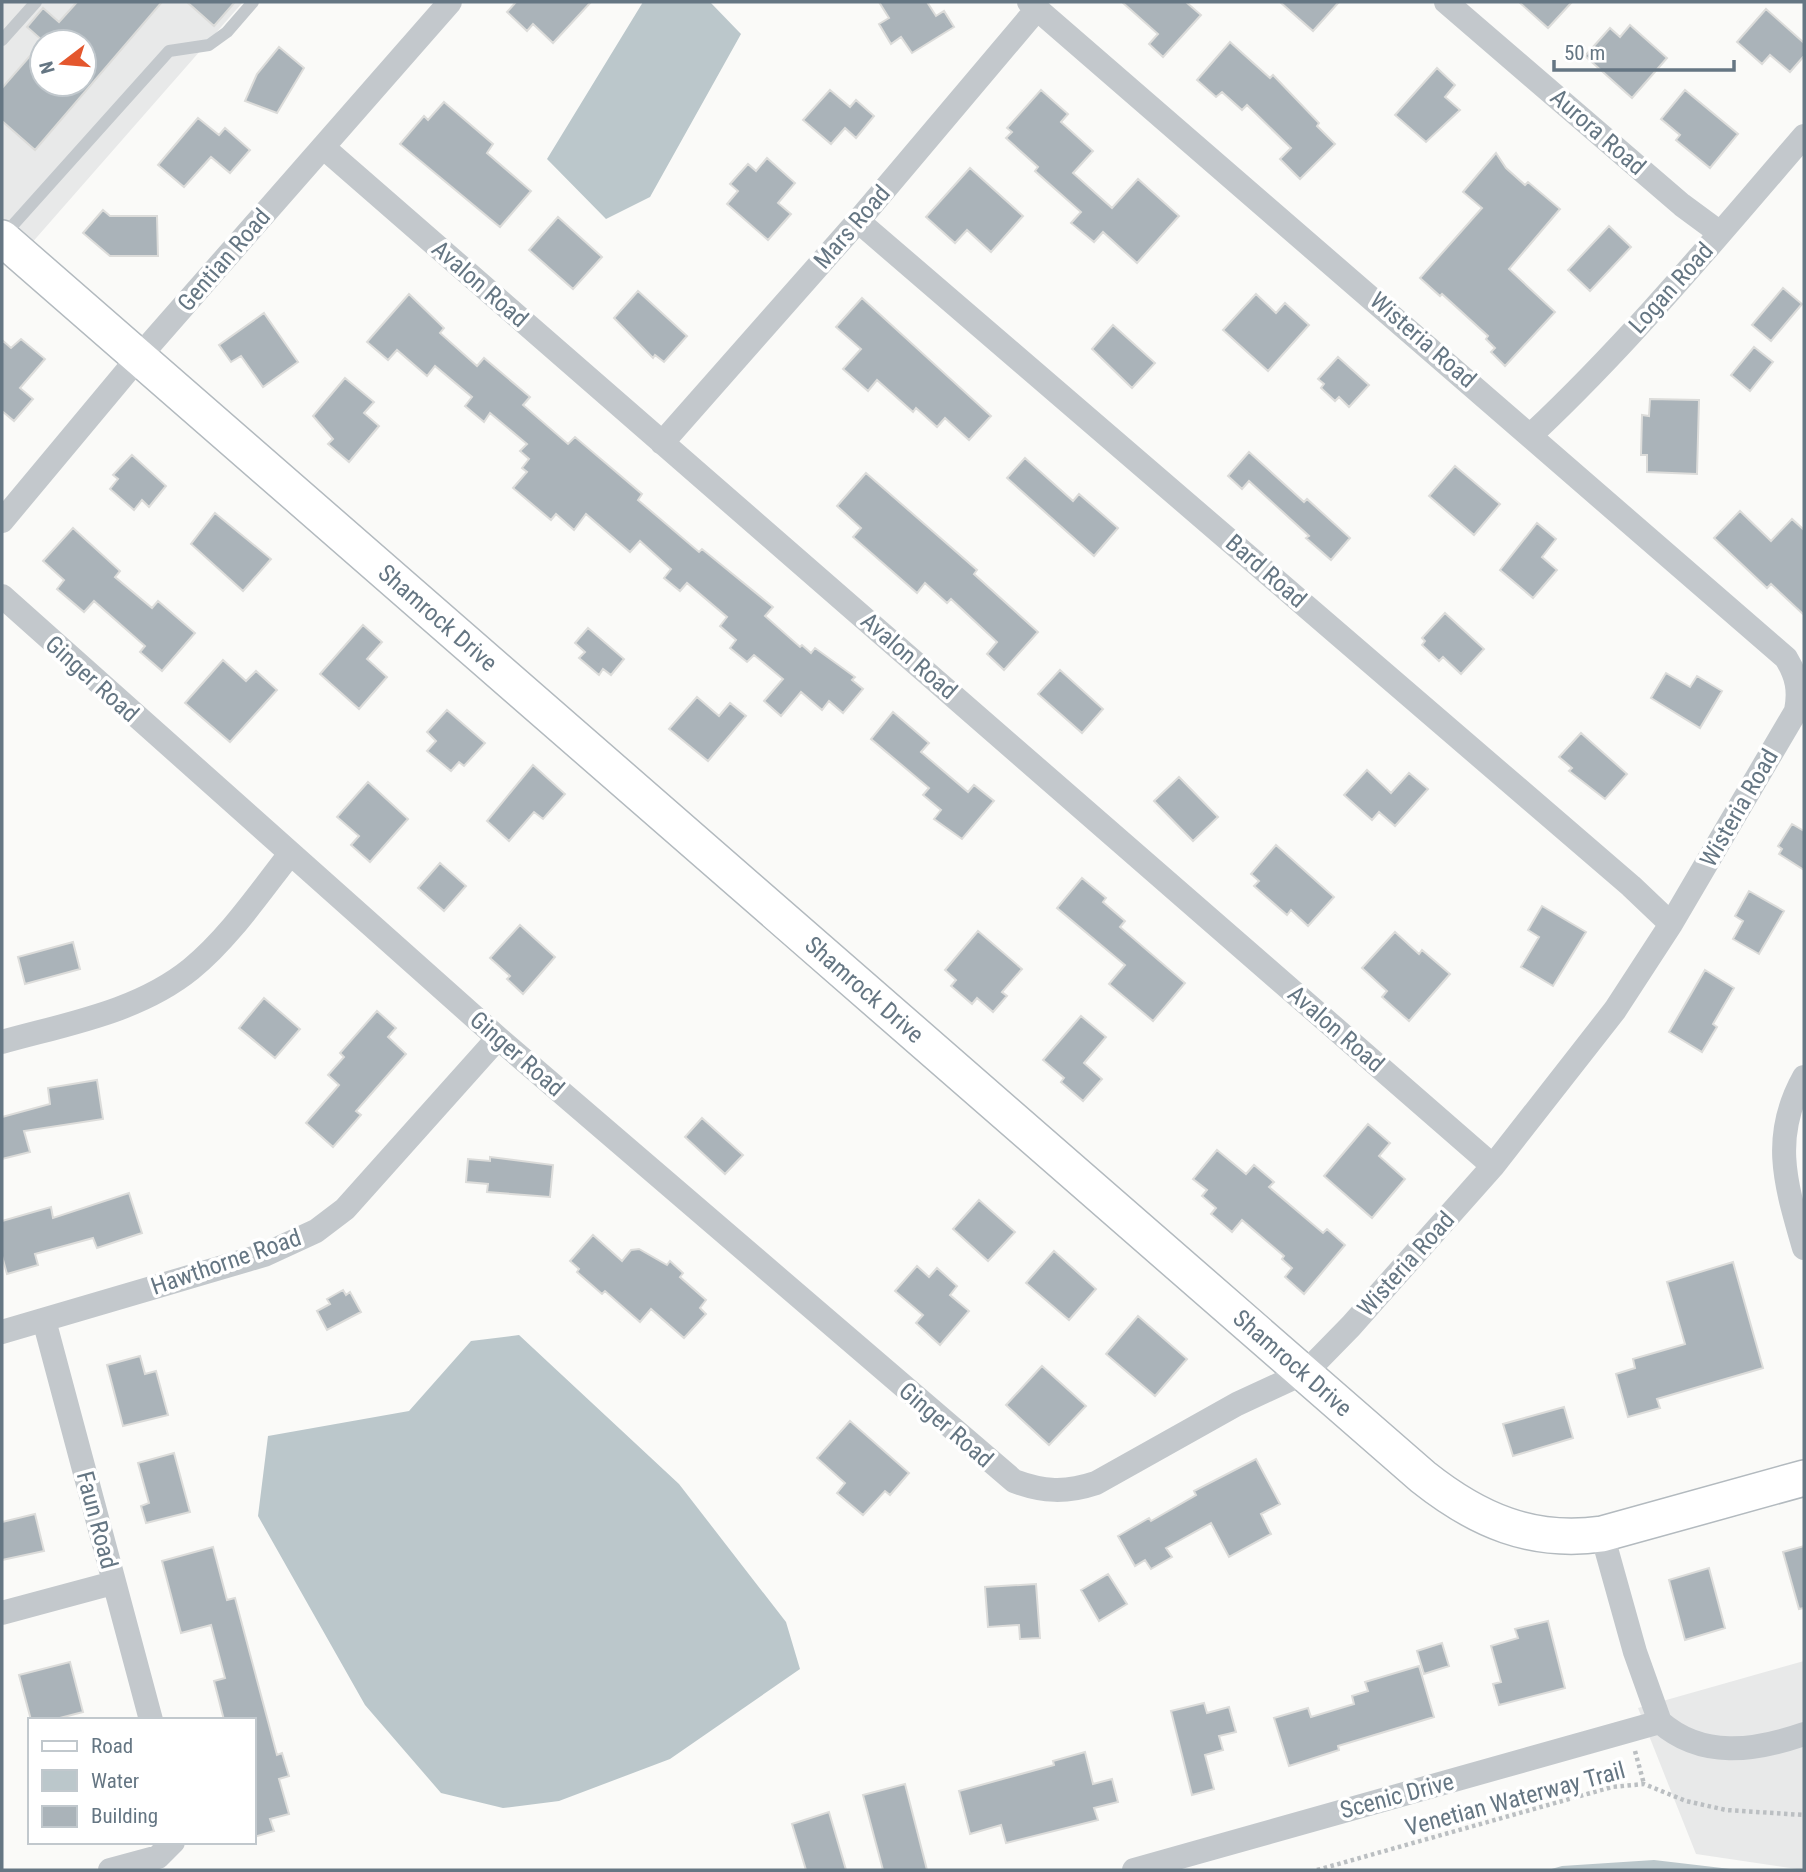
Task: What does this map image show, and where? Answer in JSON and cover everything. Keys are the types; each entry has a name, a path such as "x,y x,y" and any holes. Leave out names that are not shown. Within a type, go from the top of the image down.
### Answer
{"street":[{"name":"Gentian Road","path":"2,521 138,358 450,2"},
{"name":"Aurora Road","path":"1446,2 1682,205 1720,233"},
{"name":"Mars Road","path":"662,443 858,221 1033,5"},
{"name":"Wisteria Road","path":"1033,5 1532,434 1786,658 1796,675 1799,696 1796,711 1671,924 1615,1010 1493,1166 1306,1371 1237,1404 1096,1483 1075,1490 1047,1491"},
{"name":"Logan Road","path":"1532,434 1576,392 1804,136"},
{"name":"Avalon Road","path":"323,147 1493,1166"},
{"name":"Bard Road","path":"858,221 1610,867 1671,924"},
{"name":"Shamrock Drive","path":"7,246 1306,1371 1423,1477 1466,1509 1507,1528 1532,1534 1556,1537 1602,1534 1804,1478"},
{"name":"Ginger Road","path":"2,596 498,1038 999,1471 1014,1481 1047,1491"},
{"path":"2,1042 121,1008 160,990 203,958 290,854"},
{"name":"Hawthorne Road","path":"2,1332 264,1255 316,1231 345,1209 498,1038"},
{"path":"1804,1077 1794,1100 1783,1140 1782,1163 1796,1186 1804,1248"},
{"name":"Faun Road","path":"44,1320 150,1718"},
{"path":"1602,1534 1635,1653 1660,1722 1674,1735 1700,1746 1728,1750 1759,1747 1804,1734"},
{"path":"2,1613 113,1583"},
{"name":"Scenic Drive","path":"1134,1870 1660,1722"},
{"path":"110,1870 158,1857 171,1844"}],"lane":[{"path":"2,40 36,2"},
{"path":"7,246 169,51 209,45 227,32 253,2"}],"path":[{"path":"1629,1732 1644,1784"},
{"name":"Venetian Waterway Trail","path":"1317,1870 1612,1787 1644,1784 1686,1801 1726,1810 1804,1815"}],"shaded area":[{"path":"2,2 243,2 30,245 2,220"},
{"path":"1804,1661 1804,1870 1696,1854 1638,1708"}],"water":[{"path":"643,2 710,2 741,34 650,197 606,219 547,159"},
{"path":"519,1335 679,1484 786,1622 800,1669 670,1759 559,1801 503,1808 441,1793 365,1705 258,1516 268,1436 409,1411 471,1341"},
{"path":"1654,1860 1739,1870 1548,1870 1562,1866"}],"building":[{"path":"77,2 162,2 98,77 98,28 27,27 43,8 59,22"},
{"path":"187,2 235,2 214,26"},
{"path":"516,2 591,2 553,43 533,24 527,31 507,12"},
{"path":"879,2 927,2 936,16 944,11 954,27 912,53 901,37 891,44 879,24 889,18"},
{"path":"1122,2 1186,2 1201,15 1163,57 1149,44 1158,34"},
{"path":"1280,2 1339,2 1313,31"},
{"path":"1519,2 1572,2 1548,28"},
{"path":"1766,9 1804,43 1804,56 1790,72 1770,55 1762,64 1737,42"},
{"path":"1630,25 1667,58 1632,98 1585,56 1610,28 1620,37"},
{"path":"1230,42 1270,78 1273,75 1319,123 1317,126 1335,144 1300,179 1280,159 1291,148 1247,105 1242,110 1222,92 1216,97 1197,80"},
{"path":"279,47 304,68 277,113 245,101 257,74"},
{"path":"28,58 28,98 80,98 35,150 2,121 2,88"},
{"path":"1437,68 1455,85 1445,97 1460,110 1426,142 1395,115"},
{"path":"830,90 850,107 856,100 874,116 856,138 845,128 831,144 803,120"},
{"path":"1041,90 1068,114 1061,122 1093,151 1073,173 1112,208 1138,179 1179,216 1137,263 1103,232 1094,242 1071,223 1081,212 1035,171 1038,167 1006,138 1012,132 1007,128"},
{"path":"1685,90 1738,134 1710,168 1676,140 1680,135 1661,119"},
{"path":"444,102 493,144 487,153 531,191 500,227 400,144 424,116 428,120"},
{"path":"198,118 219,135 225,128 250,150 230,173 211,157 184,187 158,165"},
{"path":"1496,153 1506,168 1525,185 1528,182 1560,209 1509,269 1555,312 1505,366 1491,352 1495,348 1486,339 1488,336 1442,294 1440,296 1420,278 1482,208 1463,192"},
{"path":"767,158 795,183 778,203 791,214 768,240 727,204 738,191 730,184 748,164 756,171"},
{"path":"970,168 1023,216 991,252 967,230 955,243 926,217"},
{"path":"103,210 110,216 157,216 158,256 110,256 83,233"},
{"path":"558,217 602,257 573,289 529,250"},
{"path":"1609,226 1631,247 1590,291 1568,270"},
{"path":"1783,288 1802,304 1771,341 1752,325"},
{"path":"638,291 687,336 664,362 655,355 653,358 614,318"},
{"path":"409,294 444,328 440,333 477,366 484,358 530,397 523,405 568,444 575,437 642,494 638,500 699,552 702,549 773,607 765,616 800,647 802,645 811,653 815,648 855,677 852,680 863,689 843,713 829,701 822,710 801,692 781,716 764,701 783,679 754,655 747,662 730,648 736,640 720,626 727,617 687,583 680,591 664,578 671,569 640,541 630,552 586,514 574,530 556,514 551,520 513,488 527,472 522,468 529,459 520,451 527,444 490,413 484,422 465,406 472,397 435,366 427,376 397,350 388,360 367,342"},
{"path":"1256,294 1276,313 1285,303 1309,325 1268,371 1223,330"},
{"path":"862,298 991,416 969,440 945,418 937,427 916,408 913,412 877,380 868,391 843,369 861,349 836,327"},
{"path":"264,313 298,362 263,387 241,356 231,362 219,345"},
{"path":"1113,325 1155,363 1132,388 1092,349"},
{"path":"21,339 45,359 20,388 33,399 14,421 2,411 2,340 11,348"},
{"path":"1754,347 1773,362 1750,391 1731,375"},
{"path":"1338,357 1369,385 1349,407 1339,397 1335,401 1321,388 1324,384 1318,379"},
{"path":"345,378 374,402 364,413 379,426 349,462 328,444 333,439 313,416"},
{"path":"1650,399 1699,400 1697,474 1647,472 1647,455 1641,455 1642,415 1649,416"},
{"path":"1249,452 1304,502 1307,499 1350,538 1331,560 1249,481 1242,489 1228,476"},
{"path":"132,455 166,486 149,507 142,500 134,510 110,489 118,479 113,475"},
{"path":"1025,458 1073,501 1079,494 1118,528 1094,556 1007,478"},
{"path":"1455,466 1500,504 1474,535 1429,496"},
{"path":"866,473 977,570 974,574 1038,632 1004,670 987,654 997,642 951,599 947,603 925,583 917,593 853,537 861,528 837,506"},
{"path":"1740,511 1771,541 1792,519 1804,530 1804,615 1771,584 1767,588 1714,538"},
{"path":"215,513 271,559 243,591 191,544"},
{"path":"1537,523 1556,539 1542,557 1557,570 1533,598 1500,570"},
{"path":"73,528 120,571 115,577 152,608 158,601 195,633 162,671 140,652 145,646 94,601 84,612 57,589 64,580 43,561"},
{"path":"1445,613 1484,649 1461,674 1443,657 1439,661 1422,645 1425,641 1422,638"},
{"path":"363,625 382,642 367,659 387,677 359,709 320,674"},
{"path":"588,628 624,659 611,675 603,669 599,675 579,658 585,652 575,643"},
{"path":"223,660 246,681 256,671 277,690 230,742 185,703"},
{"path":"1060,670 1103,709 1082,733 1038,694"},
{"path":"1666,673 1690,687 1697,676 1722,691 1700,728 1651,698"},
{"path":"697,697 719,716 730,703 746,716 708,761 669,729"},
{"path":"447,710 485,743 464,766 459,762 451,771 427,751 436,741 427,732"},
{"path":"893,712 929,743 921,752 968,792 974,785 994,801 962,839 934,819 941,810 923,795 929,788 871,739"},
{"path":"1581,733 1627,774 1605,799 1569,771 1572,768 1559,757"},
{"path":"533,765 565,794 543,819 534,812 509,841 487,821"},
{"path":"1367,770 1391,793 1409,773 1428,789 1395,826 1379,812 1372,820 1344,795"},
{"path":"1179,777 1218,817 1193,841 1154,801"},
{"path":"368,782 408,819 370,862 351,845 359,836 337,817"},
{"path":"1792,824 1804,831 1804,870 1779,854 1782,849 1778,846"},
{"path":"1276,845 1334,897 1308,926 1291,910 1287,915 1254,886 1259,881 1251,874"},
{"path":"440,863 466,886 444,911 418,888"},
{"path":"1082,878 1106,898 1103,902 1125,921 1120,927 1185,983 1153,1021 1109,984 1125,965 1057,908"},
{"path":"1749,891 1784,911 1759,954 1733,939 1743,921 1735,916"},
{"path":"1542,906 1586,932 1553,986 1521,967 1539,937 1528,930"},
{"path":"520,925 555,957 523,994 507,979 510,976 490,958"},
{"path":"978,931 1022,969 1002,992 1007,996 993,1012 977,998 972,1004 951,986 956,980 945,970"},
{"path":"1395,932 1419,954 1422,950 1450,974 1409,1021 1382,997 1387,991 1362,968"},
{"path":"73,942 80,969 25,984 18,957"},
{"path":"1705,970 1734,988 1713,1024 1717,1027 1702,1052 1669,1032"},
{"path":"264,998 300,1029 275,1058 239,1028"},
{"path":"377,1011 396,1028 388,1037 406,1054 356,1111 361,1115 333,1147 306,1123 339,1085 328,1075 344,1057 340,1053"},
{"path":"1081,1016 1106,1037 1084,1063 1102,1079 1083,1101 1061,1082 1064,1078 1043,1060"},
{"path":"97,1080 103,1119 24,1131 30,1152 2,1159 2,1117 50,1104 48,1088"},
{"path":"702,1118 743,1155 725,1174 685,1137"},
{"path":"1368,1124 1390,1143 1379,1156 1405,1179 1372,1218 1324,1176"},
{"path":"1217,1150 1246,1174 1254,1165 1274,1182 1269,1187 1323,1233 1327,1229 1345,1245 1304,1294 1285,1277 1292,1268 1282,1259 1284,1256 1242,1220 1232,1232 1211,1214 1216,1208 1202,1196 1207,1190 1193,1179"},
{"path":"490,1157 553,1165 550,1197 487,1192 488,1184 466,1182 468,1159 490,1161"},
{"path":"129,1193 142,1233 97,1248 93,1238 35,1254 38,1265 7,1274 2,1256 2,1221 51,1207 53,1218"},
{"path":"979,1200 1015,1232 988,1261 953,1229"},
{"path":"593,1235 622,1261 631,1250 639,1249 667,1265 670,1261 683,1273 680,1277 706,1300 700,1308 706,1314 684,1338 651,1309 640,1322 605,1291 602,1294 577,1272 579,1269 570,1261"},
{"path":"1054,1251 1096,1289 1069,1320 1026,1283"},
{"path":"1733,1262 1763,1368 1657,1399 1660,1408 1628,1417 1616,1374 1635,1368 1633,1359 1685,1344 1667,1282"},
{"path":"917,1266 929,1277 937,1268 957,1286 950,1295 969,1311 940,1345 916,1323 923,1315 895,1291"},
{"path":"343,1290 346,1295 350,1292 361,1312 327,1330 317,1311 330,1304 327,1299"},
{"path":"1138,1316 1187,1359 1155,1396 1106,1354"},
{"path":"140,1356 145,1374 156,1371 168,1415 123,1426 107,1365"},
{"path":"1042,1366 1086,1406 1049,1445 1006,1405"},
{"path":"1564,1407 1573,1438 1513,1456 1503,1424"},
{"path":"850,1421 909,1473 890,1495 885,1491 863,1515 837,1493 845,1483 817,1458"},
{"path":"174,1453 190,1512 146,1523 141,1506 149,1503 138,1463"},
{"path":"1256,1459 1280,1504 1261,1514 1271,1534 1229,1557 1211,1523 1166,1548 1172,1557 1151,1569 1145,1560 1135,1566 1118,1536 1149,1518 1151,1521 1196,1495 1194,1491"},
{"path":"35,1514 44,1551 2,1560 2,1522"},
{"path":"1804,1546 1804,1608 1799,1609 1783,1552"},
{"path":"213,1547 227,1600 235,1598 277,1755 282,1753 289,1776 279,1779 289,1814 270,1819 274,1831 256,1836 256,1718 223,1718 214,1681 225,1678 211,1625 181,1633 162,1561"},
{"path":"1709,1568 1725,1628 1685,1640 1669,1580"},
{"path":"1108,1574 1127,1604 1099,1621 1081,1590"},
{"path":"1036,1584 1040,1638 1020,1639 1019,1625 988,1627 985,1587"},
{"path":"1548,1621 1565,1688 1499,1705 1493,1684 1501,1682 1491,1646 1518,1638 1515,1629"},
{"path":"1442,1643 1449,1666 1424,1674 1417,1651"},
{"path":"70,1662 83,1712 60,1718 30,1718 19,1675"},
{"path":"1419,1666 1434,1717 1338,1746 1339,1750 1289,1766 1274,1718 1308,1708 1311,1717 1354,1704 1352,1696 1368,1691 1365,1682"},
{"path":"1204,1703 1207,1713 1229,1707 1236,1732 1219,1736 1223,1750 1205,1755 1214,1789 1192,1795 1171,1711"},
{"path":"1085,1752 1093,1784 1112,1779 1118,1802 1094,1808 1098,1820 1006,1843 1001,1825 970,1834 959,1791 1054,1765 1053,1761"},
{"path":"905,1784 927,1870 883,1870 863,1795"},
{"path":"829,1812 846,1870 806,1870 792,1824"}]}
